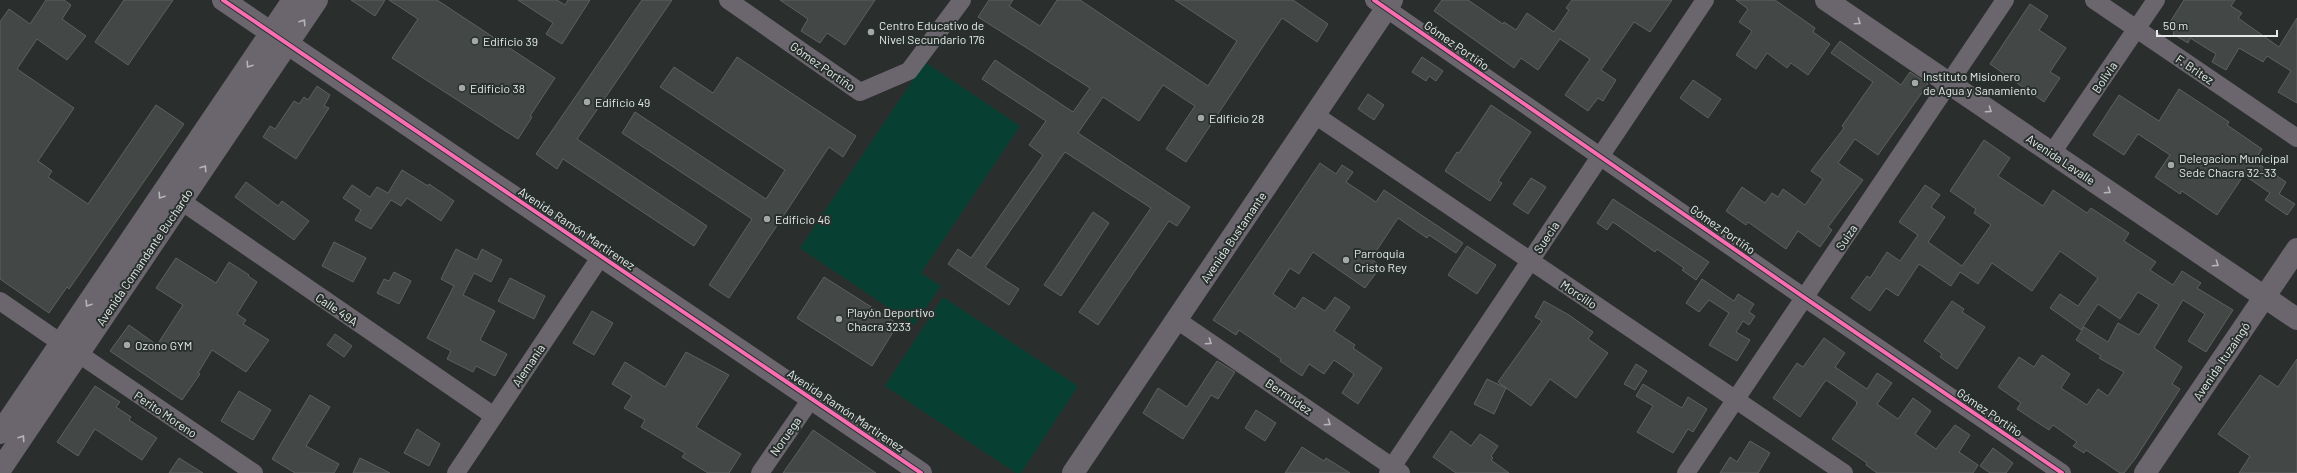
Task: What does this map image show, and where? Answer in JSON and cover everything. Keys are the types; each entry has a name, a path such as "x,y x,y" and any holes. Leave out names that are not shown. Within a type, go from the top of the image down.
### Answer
{"main road":[{"name":"Avenida Ramón Martirenez","path":"223,0 921,473"},
{"path":"279,38 292,0"},
{"path":"279,38 317,0"},
{"name":"Avenida Lavalle","path":"1826,0 2297,319"},
{"name":"Avenida Bustamante","path":"1073,473 1315,115 1384,3"},
{"name":"Avenida Comandante Buchardo","path":"0,433 70,348 181,201 279,38"},
{"name":"Avenida Comandante Buchardo","path":"0,470 70,348 279,38"},
{"name":"Avenida Ituzaingó","path":"2145,473 2297,249"}],"street":[{"name":"Gómez Portiño","path":"728,0 860,92 909,71 962,0"},
{"name":"Suecia","path":"1394,471 1530,261 1705,0"},
{"name":"Suiza","path":"1686,473 2005,0"},
{"name":"F. Britez","path":"2094,0 2297,138"},
{"name":"Bolivia","path":"2052,153 2156,0"},
{"name":"Gómez Portiño","path":"1384,3 1600,156 2062,473"},
{"name":"Morcillo","path":"1315,115 1844,473"},
{"name":"Calle 49A","path":"181,201 494,416"},
{"name":"Alemania","path":"456,473 601,256"},
{"name":"Perito Moreno","path":"0,301 254,473"},
{"name":"Bermúdez","path":"1177,320 1394,471"},
{"name":"Noruega","path":"760,473 811,399"}],"green space":[{"path":"925,62 1020,126 921,273 941,286 914,325 800,248"},
{"path":"943,297 1078,386 1021,473 1016,473 885,386"}],"building":[{"path":"46,0 64,0 71,5 62,19 86,36 67,60 37,39 17,69 74,108 38,161 52,171 48,177 88,204 156,105 184,124 69,289 67,287 49,313 0,279 0,22 9,9 30,24"},
{"path":"124,0 173,0 128,65 95,42"},
{"path":"351,0 385,0 375,16"},
{"path":"389,0 437,0 555,78 530,116 532,117 518,139 392,58 418,19"},
{"path":"518,0 557,0 565,5 568,0 590,0 562,44 546,34 553,23"},
{"path":"642,0 672,0 577,139 707,226 694,246 563,159 557,169 536,154"},
{"path":"780,0 875,0 845,45 827,33 820,43 801,31 808,19"},
{"path":"989,0 1013,0 1009,6 1040,26 1057,0 1080,0 1208,86 1237,41 1175,0 1293,0 1328,24 1317,42 1282,18 1186,162 1166,149 1195,106 1163,85 1139,121 1103,97 1078,133 1190,207 1177,226 1169,221 1098,325 1079,312 1151,208 1065,152 985,267 1019,289 1009,305 948,264 958,249 971,258 1043,155 1029,145 1046,121 982,79 995,60 1073,112 1090,88 978,17"},
{"path":"1442,0 1468,0 1503,24 1504,22 1516,30 1527,13 1554,32 1569,10 1566,8 1572,0 1672,0 1650,32 1634,22 1601,70 1616,80 1603,101 1598,98 1588,111 1565,95 1590,59 1560,39 1538,70 1521,58 1514,68 1434,11"},
{"path":"1736,0 1775,0 1815,28 1813,32 1830,44 1808,75 1791,63 1787,68 1767,53 1756,69 1736,55 1752,31 1739,22 1748,9"},
{"path":"2184,0 2235,0 2231,6 2242,13 2238,18 2279,47 2297,18 2297,103 2278,92 2291,71 2267,56 2263,62 2239,48 2226,70 2212,62 2216,54 2190,38 2188,43 2173,34 2174,32 2167,27"},
{"path":"2030,4 2048,16 2039,30 2066,48 2050,72 2060,78 2044,102 1990,64"},
{"path":"1840,41 1901,85 1910,72 1928,84 1878,155 1855,139 1838,163 1863,180 1828,227 1832,230 1820,247 1798,231 1786,249 1748,222 1746,225 1726,211 1742,187 1765,203 1772,193 1778,197 1783,189 1805,205 1823,179 1811,171 1844,128 1842,126 1873,82 1831,53"},
{"path":"737,57 856,136 843,157 829,147 729,298 709,285 752,219 622,133 635,112 766,199 785,170 660,87 674,67 713,93"},
{"path":"1422,57 1443,71 1436,81 1429,76 1426,81 1412,72"},
{"path":"1693,80 1721,99 1708,118 1680,98"},
{"path":"317,86 330,95 324,106 329,108 296,159 263,137 270,126 275,129 294,101 299,104 304,97 308,100"},
{"path":"2179,89 2229,122 2227,125 2262,149 2254,161 2286,182 2279,194 2295,204 2287,215 2265,200 2270,193 2244,175 2217,215 2182,191 2180,194 2155,177 2170,155 2138,134 2124,155 2093,135 2119,95 2159,121"},
{"path":"1368,94 1384,105 1374,120 1358,109"},
{"path":"1491,105 1531,132 1498,181 1502,183 1490,201 1445,171"},
{"path":"1984,140 2010,158 1998,176 2043,206 2053,190 2087,213 2091,208 2129,233 2124,241 2156,262 2150,270 2173,285 2182,271 2201,283 2197,288 2233,310 2206,352 2188,341 2205,314 2183,300 2154,348 2182,367 2172,384 2180,389 2135,459 2124,473 2120,473 2086,450 2084,453 2073,446 2077,442 2053,425 2049,430 2017,409 2021,403 1998,387 2019,357 2034,367 2042,355 2070,374 2061,388 2087,405 2098,389 2108,396 2124,372 2099,358 2101,356 2076,340 2084,327 2108,342 2118,323 2139,335 2159,305 2138,292 2120,319 2098,304 2081,330 2050,308 2060,294 2078,306 2098,278 2060,251 2032,291 1992,263 1978,284 1960,272 1951,286 1919,264 1898,296 1886,288 1870,311 1851,298 1867,276 1870,278 1887,252 1900,261 1918,235 1899,222 1925,185 1940,195 1931,207 1945,217 1928,242 1962,266 1991,225 1974,213 1976,209 1950,191"},
{"path":"1320,163 1336,174 1342,165 1353,172 1346,182 1376,202 1384,190 1463,243 1456,253 1429,235 1427,238 1398,218 1371,259 1381,266 1365,288 1313,252 1299,274 1290,268 1273,294 1295,309 1303,297 1325,311 1335,297 1350,307 1334,331 1355,345 1353,348 1382,368 1358,404 1342,393 1354,374 1334,360 1324,374 1309,364 1302,376 1280,361 1281,359 1239,330 1236,335 1213,320"},
{"path":"402,170 428,186 429,184 454,201 441,221 407,198 401,206 391,200 371,229 355,220 361,210 343,198 352,185 370,197 377,187 388,193"},
{"path":"1531,178 1546,187 1528,214 1513,204"},
{"path":"246,182 278,206 282,201 309,221 294,240 235,197"},
{"path":"1613,199 1709,262 1696,280 1682,270 1684,268 1657,249 1655,252 1613,222 1607,230 1597,223"},
{"path":"1093,212 1109,223 1061,296 1044,285"},
{"path":"334,242 366,258 353,282 322,266"},
{"path":"1467,246 1496,265 1477,294 1448,275"},
{"path":"456,249 477,260 482,249 502,260 491,282 474,273 463,295 495,311 480,340 507,354 495,376 476,366 473,372 447,359 451,351 427,338 454,286 441,279"},
{"path":"176,258 216,283 229,262 257,282 237,314 246,320 243,324 269,340 246,372 212,350 198,373 200,374 182,400 110,351 129,325 157,345 183,305 156,288"},
{"path":"394,272 411,281 399,304 377,293 384,279 389,281"},
{"path":"824,277 898,324 872,366 797,318"},
{"path":"510,278 545,296 534,319 498,301"},
{"path":"1702,279 1734,301 1738,294 1754,304 1749,312 1755,316 1749,325 1743,321 1736,332 1750,340 1737,361 1709,345 1729,313 1709,300 1699,312 1686,303"},
{"path":"1544,301 1569,315 1593,332 1588,339 1608,353 1576,398 1550,379 1531,406 1498,382 1542,321 1535,317"},
{"path":"1952,301 1964,309 1962,312 1985,327 1957,369 1940,357 1942,354 1924,341"},
{"path":"592,311 613,323 594,355 573,343"},
{"path":"335,334 352,346 344,357 327,345"},
{"path":"1824,338 1845,353 1835,367 1867,389 1877,373 1892,383 1877,404 1898,419 1913,398 1931,411 1915,434 1936,449 1955,425 1970,435 1959,452 1978,465 1973,473 1877,473 1866,465 1867,463 1832,439 1857,404 1856,401 1826,380 1800,417 1773,398 1797,363 1803,367"},
{"path":"686,352 729,375 696,427 741,454 729,473 708,473 682,457 685,453 641,427 645,420 624,408 632,396 612,384 625,362 665,387"},
{"path":"2297,359 2297,473 2239,473 2250,456 2218,434 2260,375 2278,387"},
{"path":"1217,361 1235,372 1218,399 1211,395 1183,439 1143,413 1158,388 1187,407"},
{"path":"1636,364 1647,371 1635,390 1624,384"},
{"path":"1487,379 1506,388 1494,414 1474,404"},
{"path":"1643,384 1682,408 1688,397 1707,409 1693,432 1688,429 1673,453 1637,432 1653,406 1636,396"},
{"path":"95,386 120,402 116,407 131,417 129,420 157,438 142,460 95,429 78,456 57,442"},
{"path":"239,391 271,410 253,440 221,421"},
{"path":"310,395 330,407 306,446 339,464 334,473 295,473 272,459"},
{"path":"1256,410 1276,423 1265,441 1245,428"},
{"path":"417,429 440,444 429,466 404,453"},
{"path":"813,430 876,473 783,473"},
{"path":"1451,431 1471,446 1480,434 1498,446 1491,456 1493,458 1491,460 1509,473 1456,473 1433,457"},
{"path":"1750,441 1770,453 1758,473 1720,473 1730,457 1737,462"},
{"path":"1302,447 1324,461 1326,458 1350,473 1285,473"},
{"path":"1993,448 2013,463 2006,473 1990,473 1980,466"},
{"path":"179,458 203,473 169,473"},
{"path":"360,458 390,473 353,473"}],"cycle path":[{"path":"223,0 921,473"},
{"path":"1374,0 1805,298 2062,473"}],"place":[{"name":"Centro Educativo de Nivel Secundario 176","path":"871,32"},
{"name":"Edificio 39","path":"475,41"},
{"name":"Instituto Misionero de Agua y Sanamiento","path":"1915,83"},
{"name":"Edificio 38","path":"462,88"},
{"name":"Edificio 49","path":"587,102"},
{"name":"Edificio 28","path":"1201,118"},
{"name":"Delegacion Municipal Sede Chacra 32-33","path":"2171,165"},
{"name":"Edificio 46","path":"767,219"},
{"name":"Parroquia Cristo Rey","path":"1346,260"},
{"name":"Playón Deportivo Chacra 3233","path":"839,319"},
{"name":"Ozono GYM","path":"127,345"}]}
